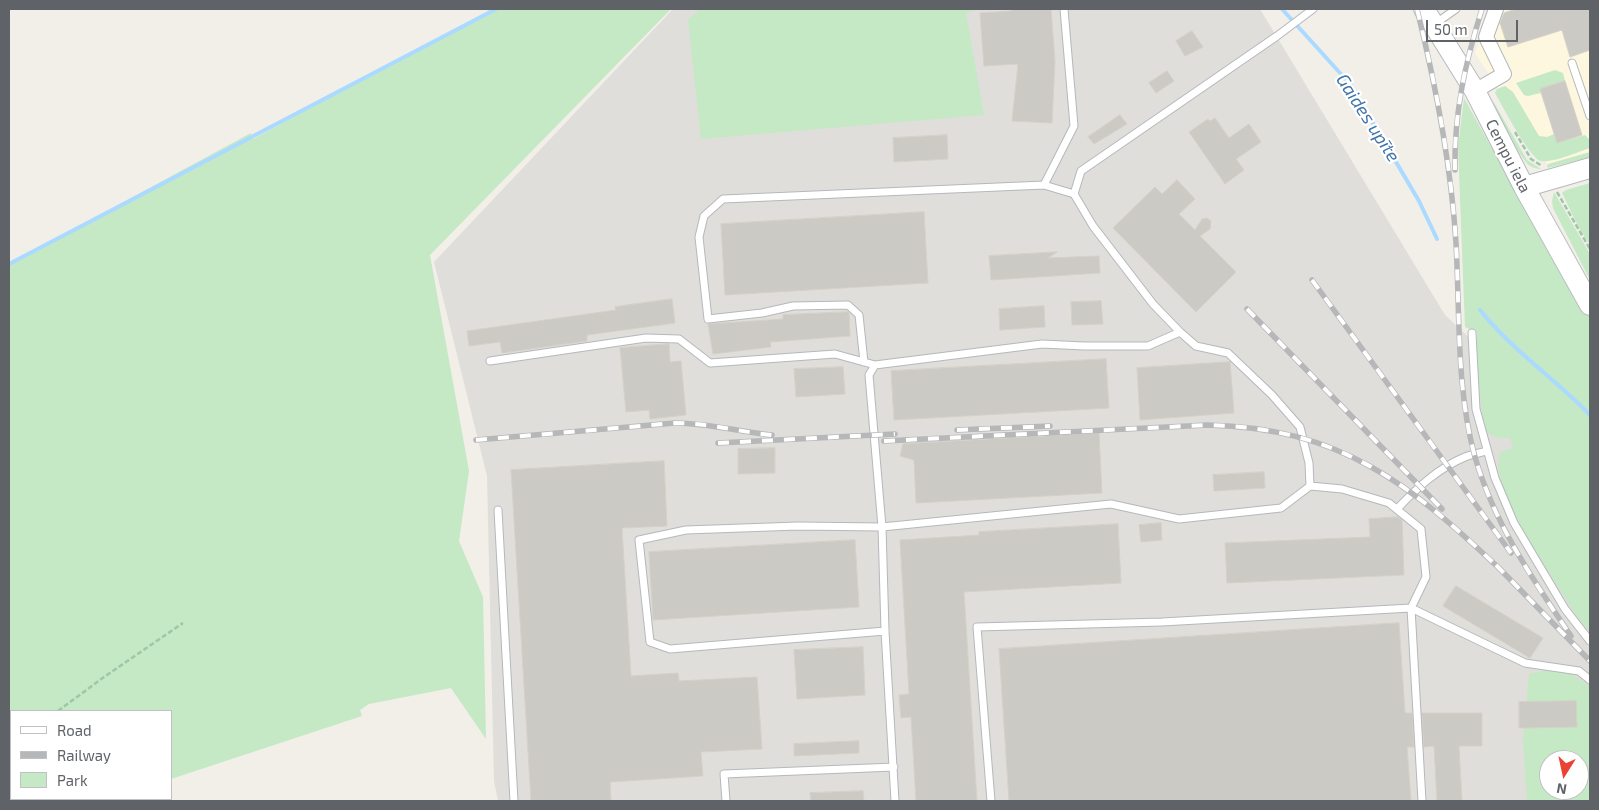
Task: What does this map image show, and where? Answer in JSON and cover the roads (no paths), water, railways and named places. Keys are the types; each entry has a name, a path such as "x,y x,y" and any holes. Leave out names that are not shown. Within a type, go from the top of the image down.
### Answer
{"main road":[{"name":"Cempu iela","path":"1429,17 1475,91 1524,187 1590,305"},
{"path":"1524,187 1590,168"}],"street":[{"path":"1475,91 1504,74 1486,37 1496,9"}],"lane":[{"path":"1044,185 1074,126 1064,9"},
{"path":"1074,194 1081,171 1313,9"},
{"path":"1429,17 1456,9"},
{"path":"1572,63 1590,116"},
{"path":"864,362 859,315 848,305 793,306 762,313 708,320 699,237 704,216 723,199 1044,185 1074,194 1093,226 1153,304 1180,332 1196,346 1228,353 1272,395 1300,427 1309,463 1310,486"},
{"path":"490,361 646,338 679,339 710,363 835,354 875,365 1042,344 1148,346 1180,332"},
{"path":"1472,333 1476,409 1495,478 1514,523 1565,609 1590,641"},
{"path":"875,365 869,375 882,527 885,631 895,801"},
{"path":"1397,509 1416,489 1441,470 1464,457 1487,451"},
{"path":"885,631 670,649 650,642 640,540 686,530 798,526 882,527 1111,504 1179,519 1281,508 1310,486 1342,489 1389,503 1421,529 1426,577 1411,608 1422,801"},
{"path":"498,510 514,801"},
{"path":"991,801 977,627 1162,622 1411,608 1525,663 1579,671 1590,680"},
{"path":"726,801 724,774 894,767"}],"waterway":[{"path":"9,264 496,9"},
{"name":"Gaides upīte","path":"1282,9 1350,84 1419,201 1437,239"},
{"name":"Gaides upīte","path":"1480,310 1492,325 1590,415"}],"railway":[{"path":"1417,9 1436,96 1454,213 1462,378 1469,431 1475,457 1483,481 1504,528 1529,572 1571,636"},
{"path":"1455,170 1456,128 1462,88 1470,49 1482,9"},
{"path":"1312,280 1511,553"},
{"path":"1247,309 1442,509"},
{"path":"476,440 675,423 700,424 772,435"},
{"path":"884,441 1208,425 1255,429 1297,437 1334,449 1370,466 1403,487 1435,511 1501,570"},
{"path":"957,430 1050,426"},
{"path":"718,443 895,434"},
{"path":"1496,565 1590,661"}]}
